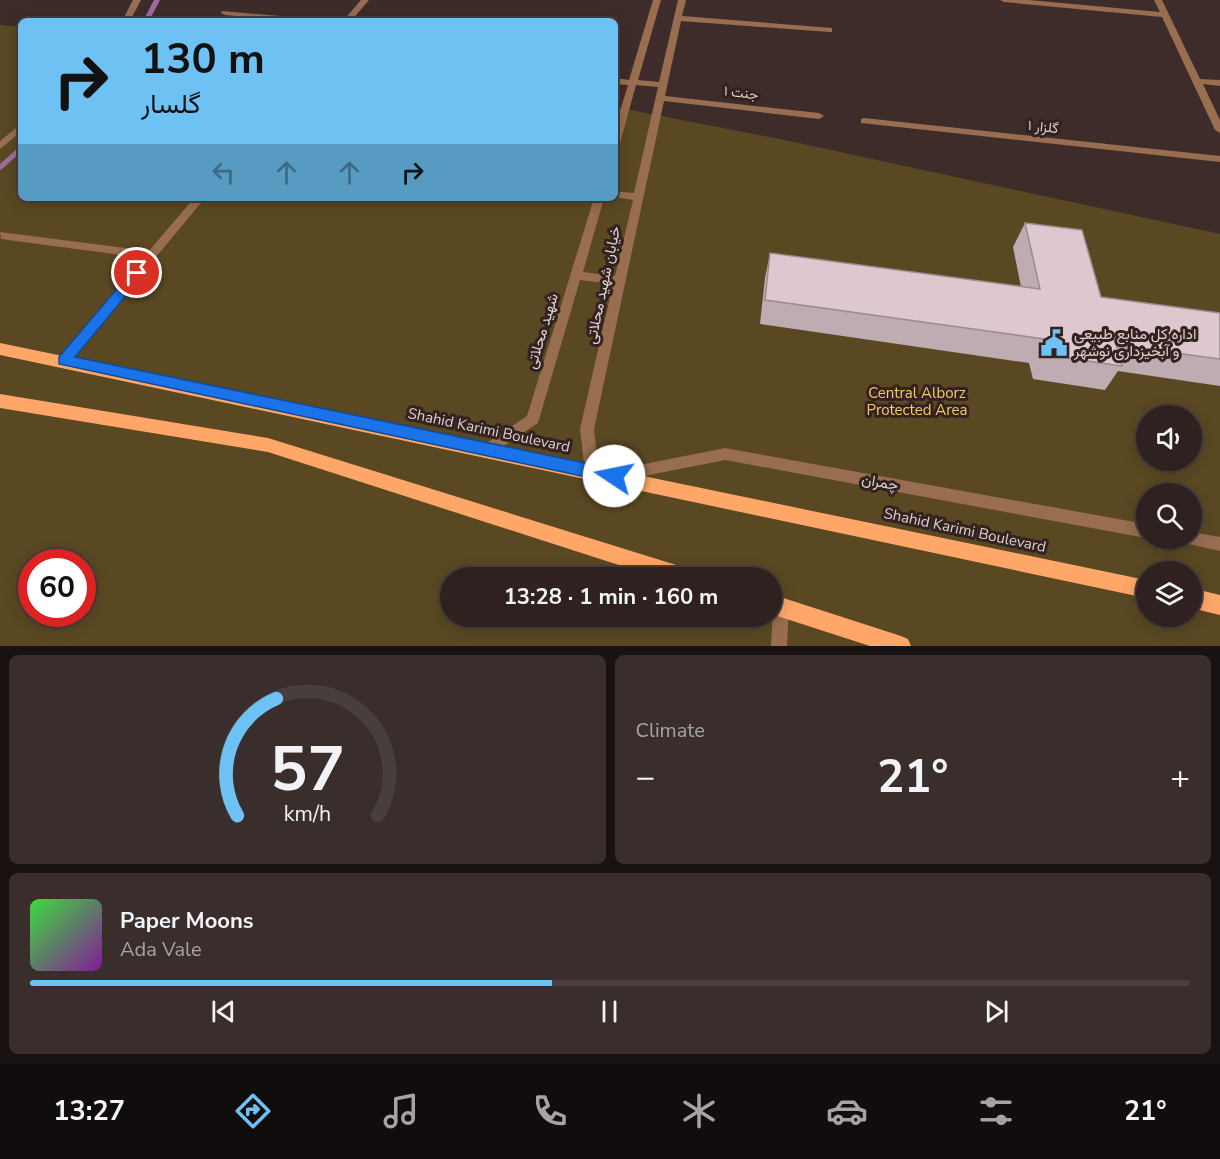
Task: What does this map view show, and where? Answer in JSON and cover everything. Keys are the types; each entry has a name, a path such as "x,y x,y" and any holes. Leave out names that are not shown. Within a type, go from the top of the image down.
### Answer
{"main road":[{"name":"Shahid Karimi Boulevard","path":"0,349 64,360 1136,587"},
{"path":"0,401 268,445 654,567"},
{"path":"1202,601 1220,605"},
{"path":"782,608 901,646"}],"street":[{"path":"128,18 137,0"},
{"path":"350,18 365,0"},
{"path":"618,132 633,83 669,1 650,0"},
{"path":"1004,0 1164,15"},
{"path":"1158,0 1220,130"},
{"name":"خیابان شهید محلاتی","path":"592,472 587,429 678,18 669,1"},
{"path":"225,13 281,18"},
{"path":"678,18 829,30"},
{"path":"618,81 663,85"},
{"path":"1195,81 1220,83"},
{"name":"جنت ۱","path":"660,98 819,116"},
{"name":"گلزار ۱","path":"864,121 1220,159"},
{"path":"0,146 18,130"},
{"path":"618,194 638,197"},
{"path":"64,360 197,201"},
{"name":"شهید محلاتی","path":"487,450 533,419 598,201"},
{"path":"1,235 152,255"},
{"path":"576,275 619,281"},
{"name":"چمران","path":"614,476 725,454 1136,529"},
{"path":"1202,541 1220,544"},
{"path":"778,627 779,646"}],"green space":[{"name":"Central Alborz Protected Area","path":"0,25 18,27 18,201 618,201 618,108 780,139 1220,234 1220,646 0,646"}],"building":[{"path":"1025,223 1082,230 1101,297 1220,313 1220,359 1116,345 1122,366 1047,355 1044,339 765,300 770,253 1040,289"}],"waterway":[{"path":"148,18 157,0"},
{"path":"0,168 18,151"}],"place":[{"name":"اداره كل منابع طبيعی و آبخيزداری نوشهر","path":"1054,343"}],"route":[{"path":"137,273 64,360 614,476"}]}
